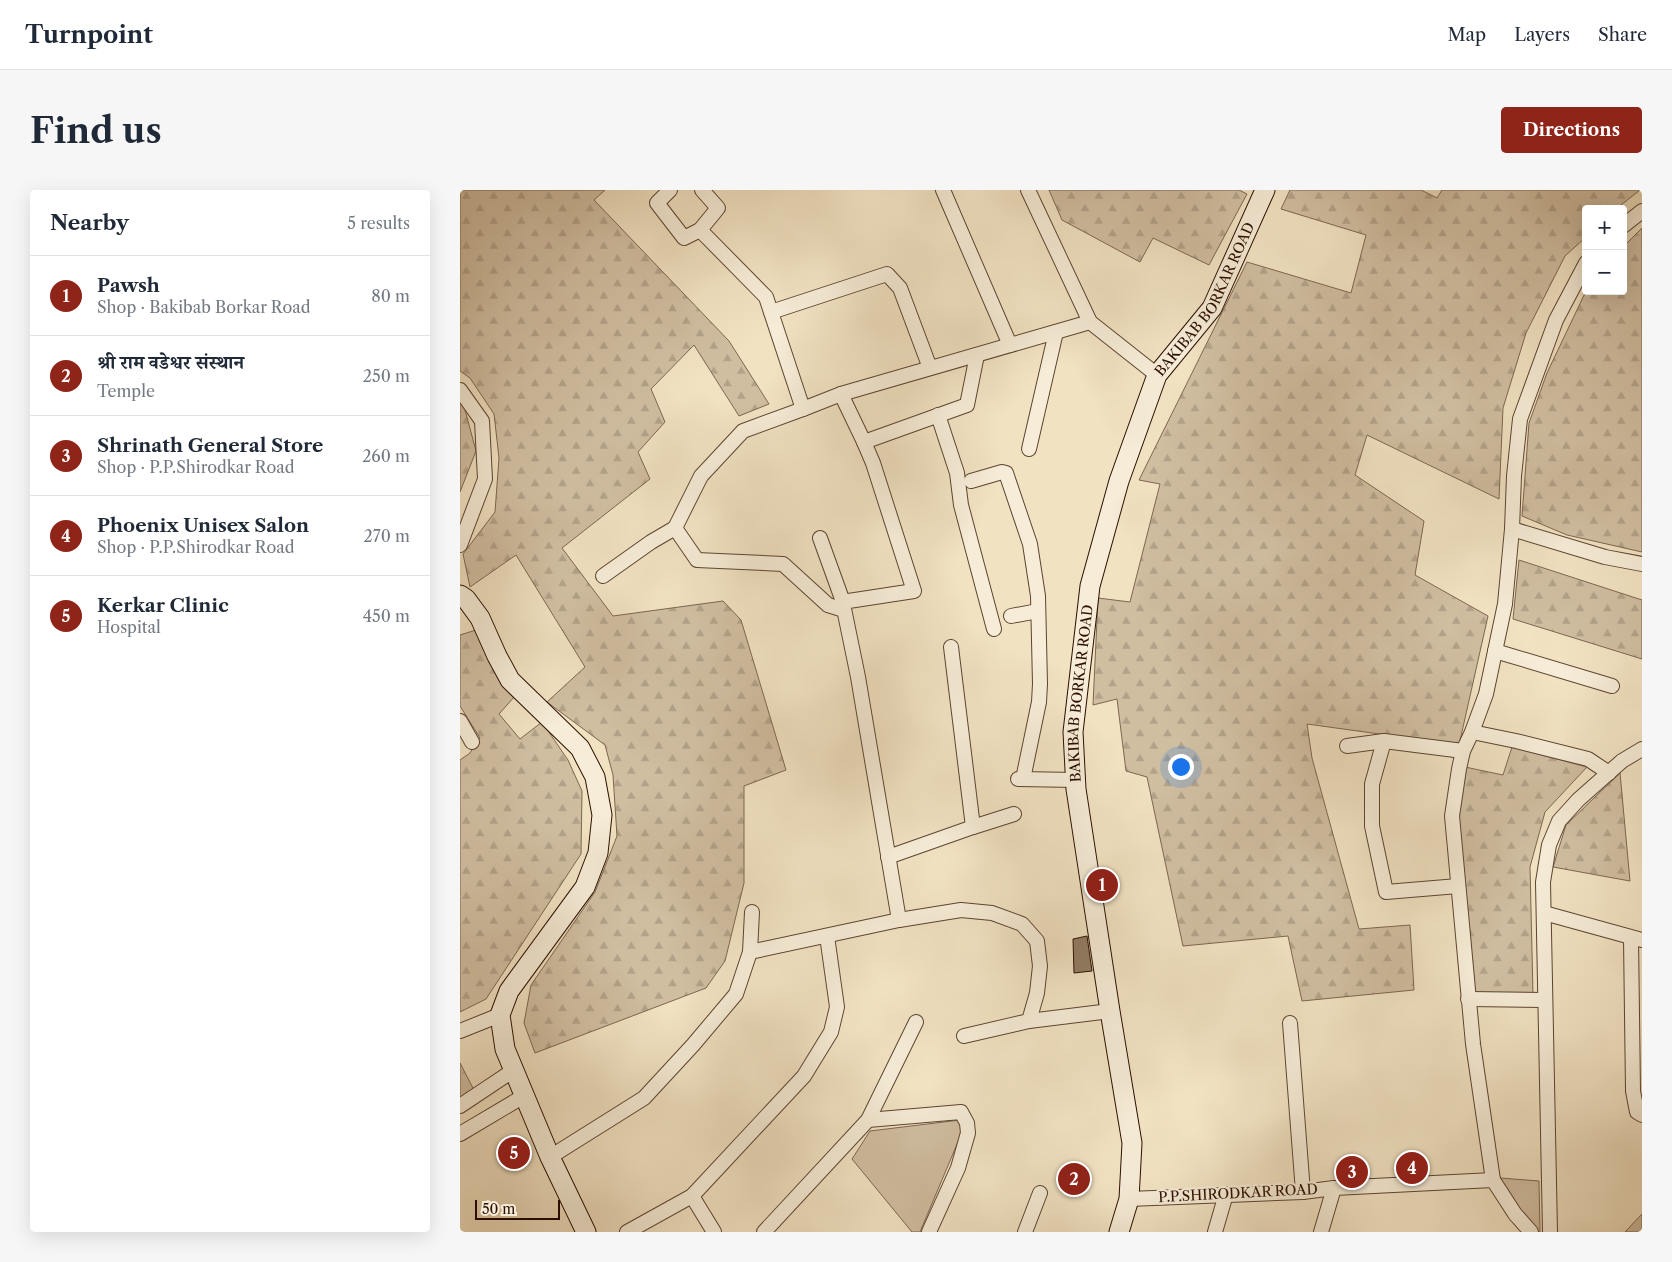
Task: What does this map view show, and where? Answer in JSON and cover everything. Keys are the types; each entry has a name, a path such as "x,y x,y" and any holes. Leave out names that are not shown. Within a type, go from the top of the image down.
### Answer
{"street":[{"path":"670,190 656,204 684,238 700,230 718,208 702,190"},
{"path":"943,190 1010,345"},
{"path":"1028,190 1090,322 1157,375"},
{"name":"BAKIBAB BORKAR ROAD","path":"1119,1232 1129,1199 1132,1143 1110,1011 1076,780 1073,732 1090,586 1119,481 1157,375 1212,308 1265,190"},
{"path":"1627,223 1642,210"},
{"path":"700,230 766,297 803,409"},
{"path":"1531,1232 1515,1214 1493,1180 1475,1063 1452,816 1463,751 1486,694 1505,604 1520,419 1556,320 1582,270"},
{"path":"771,312 887,274 900,288 930,368"},
{"path":"603,576 651,542 675,528 701,476 743,431 841,394 1090,322"},
{"path":"1029,449 1056,332"},
{"path":"864,442 967,405 977,355"},
{"path":"460,390 482,421 485,480 460,545"},
{"path":"675,528 697,560 783,564 828,605 843,606 914,592 873,463 841,394"},
{"path":"938,415 957,474 961,505 994,629"},
{"path":"971,482 1002,472 1006,473 1030,544 1038,596 1040,684 1039,702 1020,779 1076,780"},
{"path":"1512,529 1605,557 1642,564"},
{"path":"820,538 843,606 858,677 899,920"},
{"path":"460,595 466,599 480,618 510,680 580,748 595,777 602,815 598,853 586,887 509,990 500,1015 505,1049 550,1157 586,1232"},
{"path":"1011,616 1038,611"},
{"path":"951,647 973,826"},
{"path":"1495,651 1612,686"},
{"path":"460,722 472,742"},
{"path":"1472,732 1588,759 1609,773"},
{"path":"1347,746 1384,741 1463,751"},
{"path":"1384,741 1372,784 1372,826 1386,892 1458,886"},
{"path":"1550,1232 1543,882 1549,845 1559,821 1578,800 1622,760 1642,749"},
{"path":"888,856 973,826 1014,814"},
{"path":"750,952 899,920 961,910 992,913 1022,924 1037,941 1040,966 1037,993 1029,1021"},
{"path":"550,1157 644,1098 736,994 750,952 752,912"},
{"path":"1544,913 1636,939 1637,981 1633,1091 1637,1112 1642,1115"},
{"path":"627,1232 692,1196 804,1076 831,1032 837,1008 827,936"},
{"path":"1468,999 1544,1000"},
{"path":"964,1036 1029,1021 1110,1011"},
{"path":"460,1031 500,1015"},
{"path":"764,1232 868,1120 916,1022"},
{"path":"1290,1023 1303,1192"},
{"path":"460,1106 514,1070"},
{"path":"460,1134 524,1096"},
{"path":"868,1120 961,1112 967,1123 968,1133 958,1168 929,1232"},
{"name":"P.P.SHIRODKAR ROAD","path":"1129,1199 1303,1192 1334,1188 1493,1180"},
{"path":"1321,1232 1334,1188"},
{"path":"1025,1232 1040,1193"},
{"path":"1215,1232 1226,1194"},
{"path":"692,1196 714,1232"}],"green space":[{"path":"460,190 605,190 594,200 729,341 769,404 739,416 694,345 651,389 665,422 638,452 650,479 562,548 613,616 723,601 741,620 786,770 744,786 744,883 725,961 706,988 535,1053 524,1023 531,985 595,892 617,836 613,775 605,745 547,702 585,667 516,555 470,587 463,554 495,512 499,458 494,414 470,378 460,371"},
{"path":"1049,190 1239,190 1247,194 1209,265 1153,238 1140,262 1062,220"},
{"path":"1290,190 1421,190 1437,198 1442,190 1640,190 1621,205 1582,205 1582,241 1565,256 1526,333 1503,408 1499,499 1367,435 1355,475 1424,521 1415,575 1488,616 1459,745 1307,724 1312,758 1359,929 1410,925 1414,990 1302,1001 1288,936 1183,946 1147,777 1126,771 1117,699 1093,705 1098,598 1130,602 1160,484 1139,480 1247,262 1351,293 1366,235 1281,209"},
{"path":"1642,228 1642,552 1567,535 1522,516 1529,423 1547,373 1584,295 1627,295 1627,243"},
{"path":"460,403 464,406 476,451 460,492"},
{"path":"1519,560 1642,600 1642,659 1513,619"},
{"path":"476,630 515,696 499,714 520,739 542,722 568,760 582,791 581,854 486,999 460,1012 460,760 470,753 480,738 460,706 460,635"},
{"path":"1512,747 1587,767 1545,812 1530,867 1533,995 1475,994 1457,823 1465,767 1503,775"},
{"path":"1620,773 1630,881 1553,867 1566,825"},
{"path":"460,1063 474,1090 460,1100"},
{"path":"960,1120 963,1130 920,1232 912,1232 852,1159 870,1131"},
{"path":"1500,1178 1539,1181 1540,1232 1536,1232 1516,1206"},
{"path":"1642,1214 1642,1232 1625,1232"}],"building":[{"path":"1087,936 1092,971 1074,973 1073,939"}],"place":[{"name":"Pawsh","path":"1102,885"},
{"name":"Kerkar Clinic","path":"514,1153"},
{"name":"Phoenix Unisex Salon","path":"1412,1168"},
{"name":"Shrinath General Store","path":"1352,1172"},
{"name":"श्री राम वडेश्वर संस्थान","path":"1074,1179"}]}
